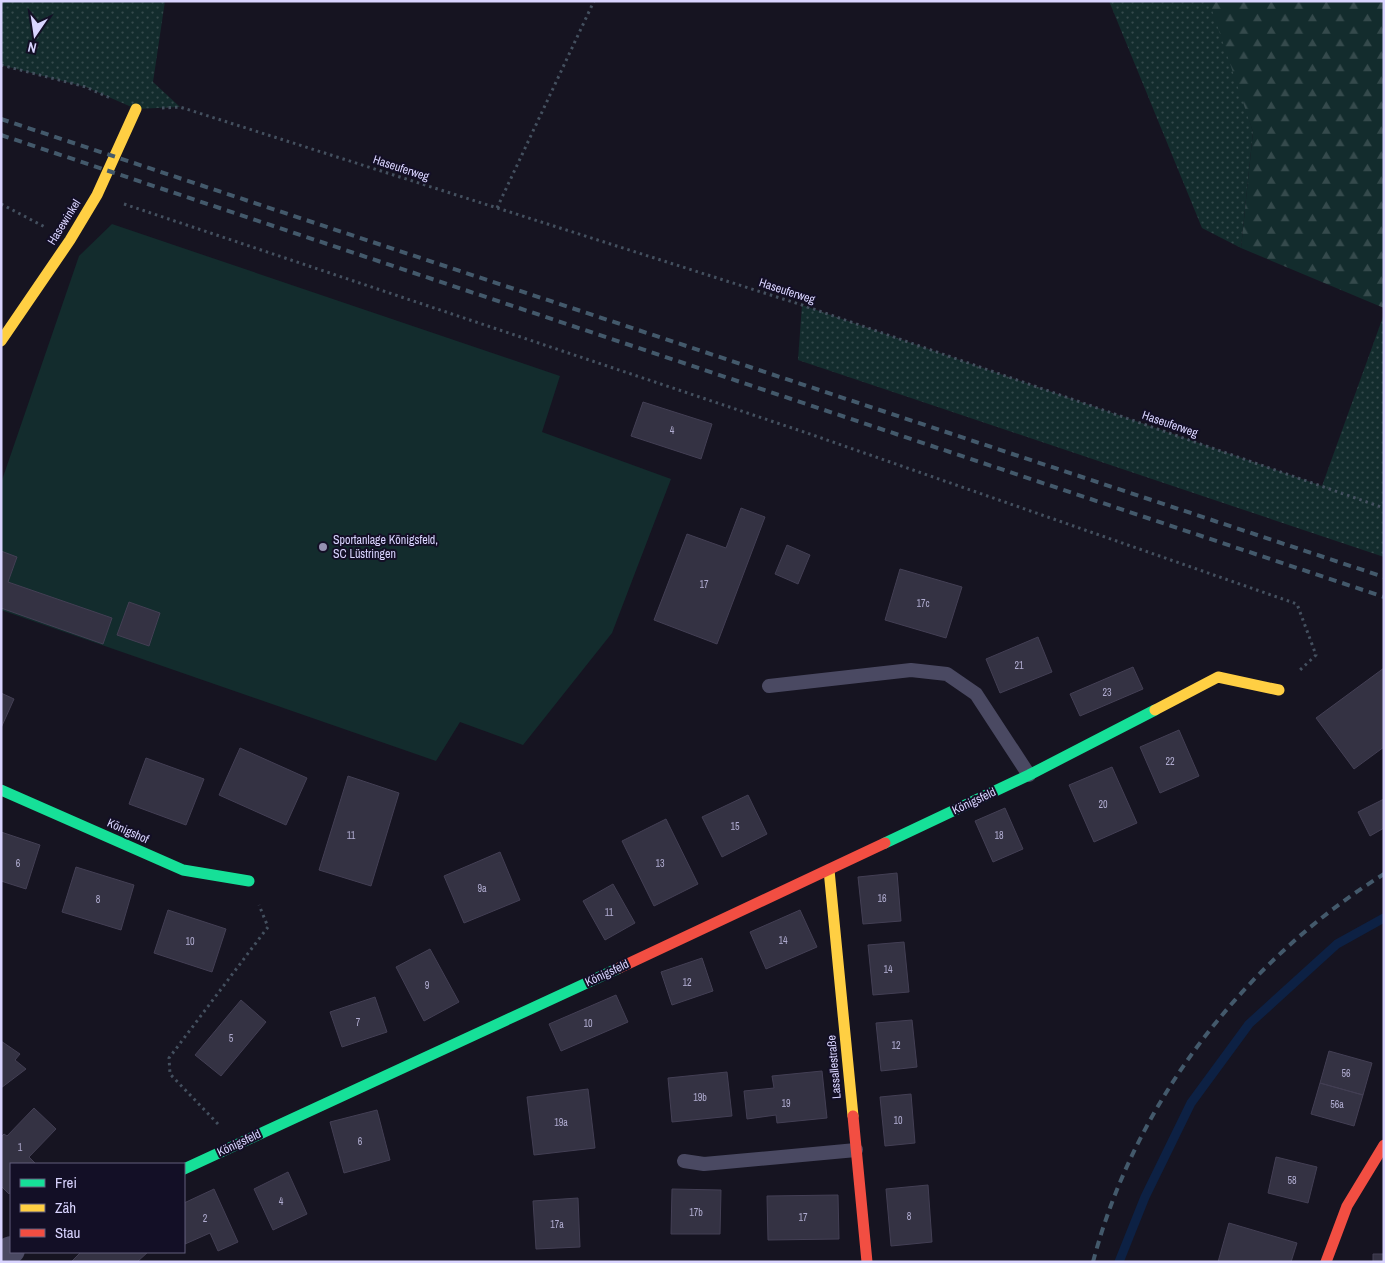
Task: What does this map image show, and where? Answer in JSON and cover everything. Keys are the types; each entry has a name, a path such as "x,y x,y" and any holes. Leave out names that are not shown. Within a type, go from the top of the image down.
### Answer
{"street":[{"name":"Hasewinkel","path":"1,342 70,240 97,195 136,109"},
{"name":"Königsfeld","path":"185,1169 829,870 1029,775 1218,677 1278,690"},
{"name":"Königshof","path":"1,790 183,870 249,881"},
{"name":"Lassallestraße","path":"829,870 867,1262"},
{"path":"1326,1262 1347,1206 1384,1146"}],"lane":[{"path":"769,686 911,670 946,674 976,694 1029,775"},
{"path":"684,1161 704,1164 856,1150"}],"path":[{"path":"497,208 594,1"},
{"path":"1,65 86,87 136,109"},
{"name":"Haseuferweg","path":"180,108 802,305 1384,508"},
{"path":"97,195 807,434 1297,604 1316,655 1278,690"},
{"path":"1,204 70,240"},
{"path":"237,1144 170,1074 169,1058 268,927 249,881"}],"green space":[{"path":"1,1 165,1 153,82 180,107 136,109 86,87 1,65"},
{"path":"1109,1 1213,1 1253,132 1241,248 1202,228"},
{"path":"1209,1 1384,1 1384,308 1241,248 1253,132"},
{"name":"Sportanlage Königsfeld, SC Lüstringen","path":"112,224 560,376 542,432 671,479 612,633 523,745 460,722 436,761 1,610 1,483 79,256"},
{"path":"802,305 1322,486 1384,314 1384,557 798,360"}],"building":[{"path":"643,402 712,424 701,459 631,436"},
{"path":"741,508 765,517 717,644 654,620 687,534 726,548"},
{"path":"787,545 810,555 798,584 775,574"},
{"path":"1,551 17,557 8,582 112,618 103,644 1,608"},
{"path":"900,569 962,587 946,638 885,620"},
{"path":"129,602 160,613 149,646 117,635"},
{"path":"1038,637 1052,672 1000,693 986,659"},
{"path":"1133,667 1143,689 1080,716 1070,694"},
{"path":"1384,668 1384,747 1354,769 1316,718"},
{"path":"1,693 14,699 1,728"},
{"path":"1179,730 1199,776 1160,793 1140,747"},
{"path":"240,748 307,778 286,825 219,795"},
{"path":"146,758 204,779 186,825 129,804"},
{"path":"1112,767 1137,823 1094,842 1069,785"},
{"path":"348,776 399,793 371,886 319,870"},
{"path":"748,795 767,834 722,857 702,817"},
{"path":"1384,799 1384,828 1370,836 1358,812"},
{"path":"1005,808 1023,849 993,862 975,821"},
{"path":"666,819 698,884 654,906 622,841"},
{"path":"1,832 40,845 26,889 1,881"},
{"path":"500,852 520,900 464,923 444,876"},
{"path":"76,867 134,885 121,930 62,912"},
{"path":"897,873 901,921 863,924 858,877"},
{"path":"613,884 635,923 605,940 583,901"},
{"path":"168,910 226,929 212,972 154,953"},
{"path":"800,910 817,947 766,969 750,932"},
{"path":"904,942 909,992 873,995 868,945"},
{"path":"430,949 459,1002 424,1021 396,967"},
{"path":"702,958 713,991 672,1005 661,972"},
{"path":"616,995 628,1022 561,1051 549,1024"},
{"path":"375,997 387,1032 342,1047 330,1012"},
{"path":"241,1000 266,1022 221,1076 195,1055"},
{"path":"912,1020 917,1067 881,1071 876,1023"},
{"path":"1,1041 20,1054 15,1060 26,1069 1,1088"},
{"path":"1329,1051 1372,1063 1363,1095 1320,1083"},
{"path":"822,1071 827,1118 777,1123 776,1115 747,1119 744,1091 774,1088 772,1076"},
{"path":"727,1072 732,1116 672,1122 668,1078"},
{"path":"1320,1083 1363,1095 1354,1126 1311,1114"},
{"path":"588,1089 595,1148 534,1155 527,1097"},
{"path":"911,1094 915,1143 885,1146 880,1097"},
{"path":"34,1108 56,1129 29,1157 35,1163 10,1163 9,1194 1,1186 1,1137 4,1134 7,1136"},
{"path":"377,1110 390,1160 344,1173 330,1122"},
{"path":"1276,1157 1317,1167 1308,1203 1268,1193"},
{"path":"288,1172 307,1214 273,1230 254,1189"},
{"path":"928,1185 932,1242 891,1246 886,1189"},
{"path":"214,1189 238,1242 218,1251 210,1233 185,1244 185,1203"},
{"path":"672,1189 721,1190 720,1234 671,1234"},
{"path":"838,1195 839,1239 768,1240 767,1196"},
{"path":"578,1198 580,1247 536,1249 533,1201"},
{"path":"1229,1223 1297,1243 1291,1262 1218,1262"},
{"path":"80,1253 147,1253 137,1262 71,1262"},
{"path":"1373,1254 1384,1254 1384,1262 1373,1262"}],"waterway":[{"path":"1119,1262 1145,1197 1191,1103 1249,1024 1337,944 1384,918"}],"railway":[{"path":"1,119 1384,577"},
{"path":"1,135 1384,597"},
{"path":"1093,1262 1112,1203 1136,1146 1167,1092 1202,1041 1241,993 1285,949 1333,909 1384,874"}],"traffic: fast":[{"path":"885,843 1029,775 1155,710"},
{"path":"1,790 183,870 249,881"},
{"path":"185,1169 619,968"}],"traffic: slow":[{"path":"1,341 70,240 97,195 136,109"},
{"path":"1155,710 1218,677 1279,690"},
{"path":"829,870 853,1116"}],"traffic: jam":[{"path":"619,968 885,843"},
{"path":"853,1116 867,1262"},
{"path":"1326,1262 1347,1206 1384,1145"}],"place":[{"name":"Sportanlage Königsfeld, SC Lüstringen","path":"323,547"}]}
